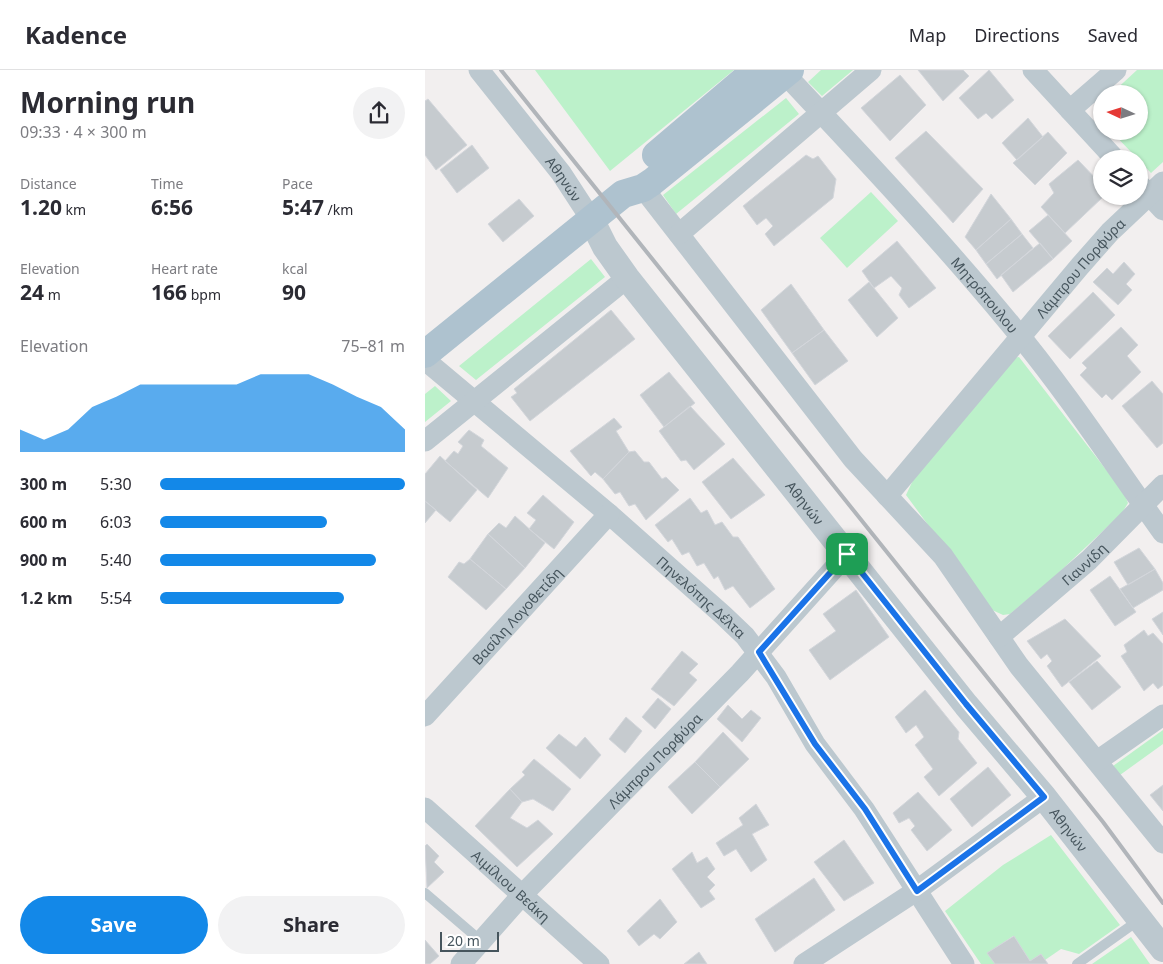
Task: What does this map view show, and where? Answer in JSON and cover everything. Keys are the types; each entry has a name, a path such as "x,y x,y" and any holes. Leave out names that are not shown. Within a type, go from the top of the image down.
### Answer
{"main road":[{"path":"633,191 641,167 757,70"},
{"path":"425,354 591,219 633,191 787,72"}],"street":[{"name":"Αθηνών","path":"479,70 561,173 591,219 605,247 627,278 966,704 1044,797 1163,950"},
{"path":"679,234 871,70"},
{"path":"1033,70 1107,150"},
{"path":"1071,110 1116,70"},
{"name":"Μητρόπουλου","path":"787,72 957,262 1020,336 1163,533"},
{"path":"633,191 679,234 853,459 943,556 1019,666 1163,843"},
{"name":"Λάμπρου Πορφύρα","path":"887,496 1020,336 1105,238 1153,192"},
{"path":"425,441 627,278"},
{"name":"Πηνελόπης Δέλτα","path":"425,360 609,514 723,615 759,652 815,744 865,809 964,964"},
{"name":"Γιαννίδη","path":"999,637 1077,571 1163,485"},
{"name":"Βασίλη Λογοθετίδη","path":"425,716 609,514"},
{"name":"Λάμπρου Πορφύρα","path":"461,964 522,895 759,652 847,554"},
{"path":"1097,761 1163,714"},
{"path":"804,964 917,891 1044,797"},
{"name":"Αιμίλιου Βεάκη","path":"425,808 599,964"}],"lane":[{"path":"425,892 481,941"},
{"path":"1077,964 1140,920"}],"green space":[{"path":"535,70 734,70 610,171"},
{"path":"821,70 853,70 822,96 808,82"},
{"path":"1137,70 1163,70 1163,162 1151,173 1148,170 1148,150 1129,150 1120,140 1148,140 1148,85 1121,85"},
{"path":"786,98 799,114 676,214 663,195"},
{"path":"871,192 898,221 847,268 820,238"},
{"path":"591,259 605,277 476,380 459,366"},
{"path":"1019,357 1124,493 1128,503 1122,513 1052,579 1010,614 1003,615 990,609 906,495 915,476 1014,358"},
{"path":"435,386 451,401 425,422 425,394"},
{"path":"1163,730 1163,744 1120,775 1113,766"},
{"path":"1051,835 1120,925 1079,954 1061,949 1045,960 1041,954 1030,961 1013,936 988,953 995,964 981,964 945,911 1003,865"},
{"path":"1131,937 1150,964 1092,964"}],"building":[{"path":"918,70 963,70 969,76 943,101"},
{"path":"989,70 1014,100 992,119 986,113 978,119 959,98"},
{"path":"900,75 926,105 890,141 861,108"},
{"path":"428,99 467,145 436,170 425,155 425,101"},
{"path":"1028,118 1043,137 1017,160 1002,143"},
{"path":"926,131 983,189 953,223 895,158"},
{"path":"1048,132 1067,153 1035,185 1013,163"},
{"path":"472,145 489,168 457,193 440,170"},
{"path":"806,155 813,159 818,156 836,179 833,198 774,246 765,234 773,226 766,218 757,225 743,206"},
{"path":"1078,160 1093,176 1093,205 1095,205 1065,233 1041,207 1054,193 1049,184"},
{"path":"991,194 1011,219 976,250 965,237"},
{"path":"519,199 534,216 503,242 488,224"},
{"path":"1048,215 1072,241 1053,259 1029,231"},
{"path":"1011,219 1022,234 986,264 976,250"},
{"path":"1022,234 1033,248 997,279 986,264"},
{"path":"897,241 936,288 909,308 899,295 902,288 891,276 874,288 862,271"},
{"path":"1040,243 1053,259 1013,292 1001,275"},
{"path":"1124,262 1135,274 1126,284 1132,290 1118,305 1093,282 1107,268 1113,274"},
{"path":"869,282 898,318 877,337 848,300"},
{"path":"791,284 824,330 792,353 761,310"},
{"path":"1093,292 1115,315 1070,359 1048,336"},
{"path":"611,310 635,339 530,421 511,397 517,393 514,389"},
{"path":"1121,327 1138,345 1127,356 1141,372 1112,400 1106,394 1102,398 1080,375 1087,368 1082,363"},
{"path":"824,330 848,361 815,385 792,353"},
{"path":"669,372 695,403 664,427 640,395"},
{"path":"1152,381 1163,394 1163,443 1157,448 1122,406"},
{"path":"690,406 725,444 694,470 686,460 681,461 659,431"},
{"path":"614,418 622,427 616,431 629,452 603,479 595,472 591,476 570,451"},
{"path":"469,430 484,440 481,446 508,468 488,498 445,461 454,451 458,454 463,446 458,442"},
{"path":"635,451 644,462 649,462 662,479 666,477 679,490 646,520 635,504 629,506 620,492 615,494 603,479 629,452"},
{"path":"440,456 477,490 450,522 425,501 425,474"},
{"path":"733,458 765,495 731,519 702,482"},
{"path":"543,495 574,522 554,549 529,529 536,520 527,513"},
{"path":"690,498 701,513 707,510 715,525 722,522 733,537 738,537 775,589 750,608 733,586 725,590 718,576 714,579 704,563 697,566 689,552 682,555 672,539 668,542 655,525"},
{"path":"425,501 436,510 425,523"},
{"path":"515,516 545,543 525,568 488,534 499,523 506,528"},
{"path":"488,534 525,568 506,589 470,559"},
{"path":"1139,548 1155,569 1128,585 1114,562"},
{"path":"470,559 506,589 486,610 448,577 459,562 464,564"},
{"path":"1155,569 1163,583 1163,590 1133,608 1120,589"},
{"path":"1110,576 1136,612 1115,626 1090,590"},
{"path":"856,590 889,637 830,680 809,650 836,631 823,614"},
{"path":"1163,612 1163,635 1152,619"},
{"path":"1065,619 1101,656 1062,687 1047,666 1052,661 1047,654 1041,659 1027,641"},
{"path":"1144,630 1148,636 1153,633 1163,644 1163,685 1158,689 1153,683 1144,691 1121,656 1127,652 1124,645"},
{"path":"682,651 698,664 689,673 697,680 674,706 651,689"},
{"path":"1097,661 1121,687 1092,710 1069,682"},
{"path":"925,690 959,732 958,739 977,763 939,796 924,777 933,769 915,745 924,737 916,725 906,733 895,717"},
{"path":"658,698 671,709 655,729 642,717"},
{"path":"728,705 742,719 751,710 761,718 742,742 717,719"},
{"path":"626,717 642,731 625,753 609,739"},
{"path":"723,732 749,759 720,787 695,762"},
{"path":"559,734 576,747 585,737 601,755 580,779 546,748"},
{"path":"534,759 571,789 553,811 533,799 522,802 510,789 525,775 522,772"},
{"path":"695,762 720,787 692,814 668,787"},
{"path":"988,767 1011,795 972,827 950,799"},
{"path":"1163,785 1163,811 1150,795"},
{"path":"510,789 522,802 510,818 527,828 538,820 553,834 517,867 475,826"},
{"path":"918,792 952,830 927,851 911,830 915,826 909,818 899,823 893,813"},
{"path":"756,804 769,825 752,834 767,860 751,872 736,849 724,856 716,843 743,825 739,818"},
{"path":"844,840 874,883 844,901 814,862"},
{"path":"427,844 439,856 434,862 444,872 427,888 425,846"},
{"path":"692,852 697,863 707,857 715,869 707,877 715,885 709,891 715,899 701,908 672,869"},
{"path":"814,878 835,910 775,952 755,919"},
{"path":"660,899 677,922 660,939 654,934 639,946 627,931"},
{"path":"1014,936 1030,961 1041,954 1048,964 995,964 987,953"},
{"path":"425,940 439,956 430,964 425,964"},
{"path":"699,952 707,964 684,964"}],"railway":[{"path":"501,70 1103,822 1163,903"}],"route":[{"path":"847,554 966,704 1044,797 917,891 865,809 815,744 759,652 847,554"}]}
